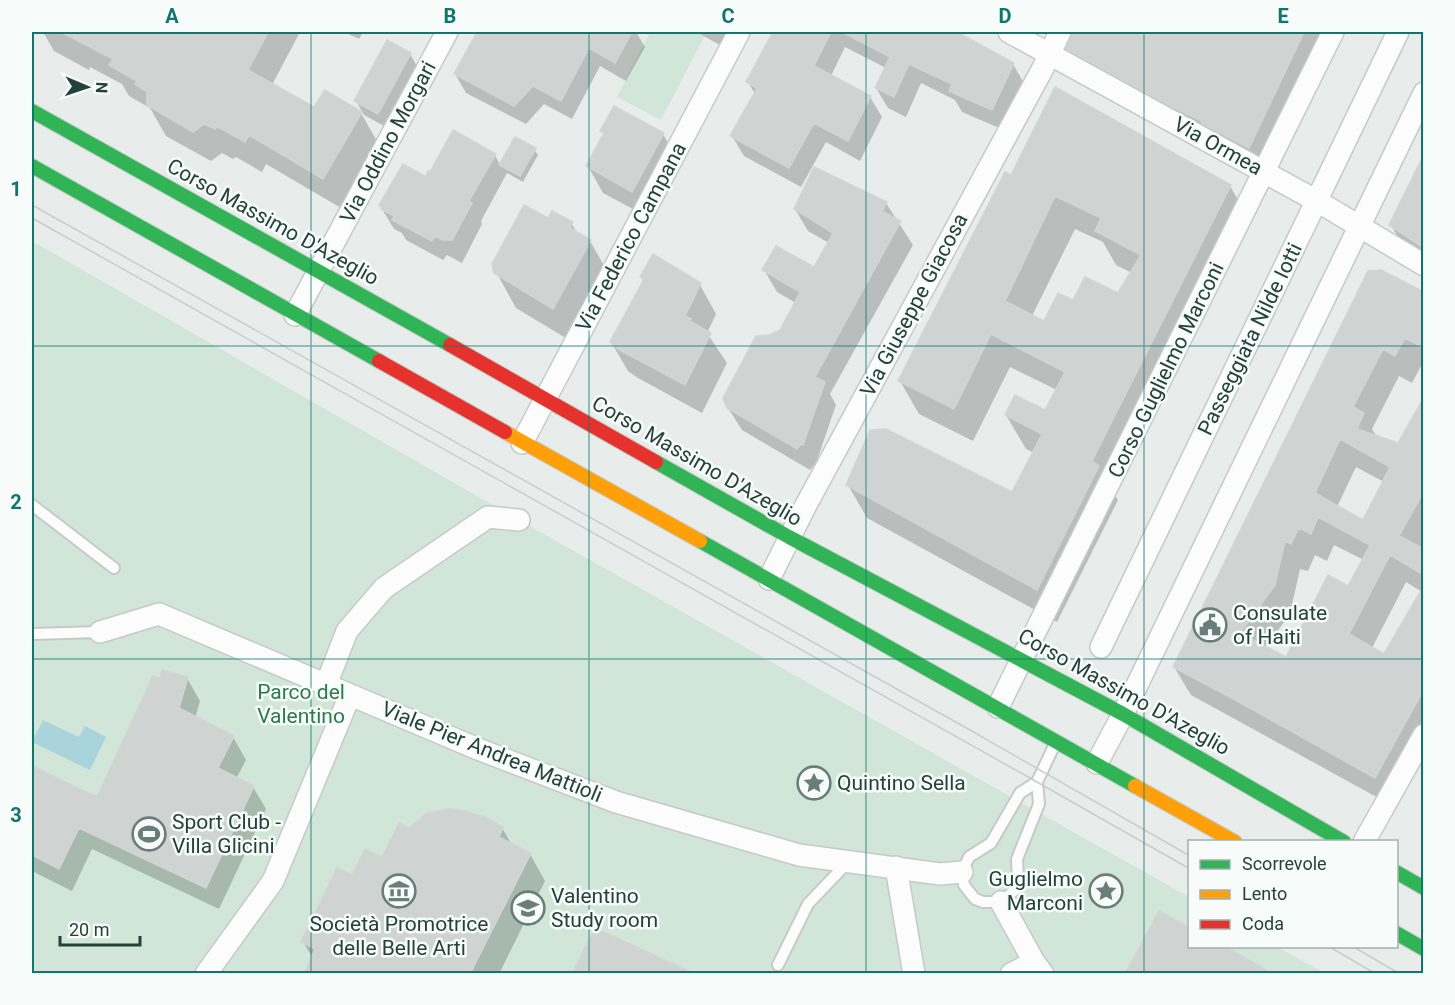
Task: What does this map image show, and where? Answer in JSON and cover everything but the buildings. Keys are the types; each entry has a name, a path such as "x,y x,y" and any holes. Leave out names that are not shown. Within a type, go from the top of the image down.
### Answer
{"main road":[{"name":"Corso Massimo D'Azeglio","path":"32,111 789,537 1123,714 1341,840"},
{"path":"32,166 1232,840"},
{"path":"1398,873 1424,888"},
{"path":"1398,934 1424,949"}],"street":[{"name":"Via Oddino Morgari","path":"295,315 447,32"},
{"name":"Via Federico Campana","path":"522,442 739,32"},
{"name":"Via Ormea","path":"1009,32 1264,171 1360,225 1386,244 1424,265"},
{"name":"Via Giuseppe Giacosa","path":"769,579 789,537 1060,32"},
{"name":"Corso Guglielmo Marconi","path":"998,708 1333,32"},
{"name":"Passeggiata Nilde Iotti","path":"1101,647 1398,32"},
{"path":"1097,763 1123,714 1424,93"},
{"path":"326,685 347,631 384,588 488,517 519,520"},
{"name":"Viale Pier Andrea Mattioli","path":"100,632 159,614 478,749 616,802 799,855 940,874 962,872"},
{"path":"206,974 273,881 350,695"},
{"path":"1365,840 1424,735"},
{"path":"899,868 915,974"},
{"path":"1001,902 1039,968 1011,974"}],"lane":[{"path":"32,505 114,568"},
{"path":"32,634 100,632"},
{"path":"1037,782 1020,793 991,843 969,857 962,872 964,885 975,899 992,903 1001,902 1015,890 1018,881 1017,859 1039,804 1037,782 1056,741"},
{"path":"778,965 808,904 849,861"}],"green space":[{"path":"650,32 695,32 704,37 661,120 617,97"},
{"name":"Parco del Valentino","path":"32,241 519,520 1188,896 1188,948 1279,948 1325,973 32,973"}],"water":[{"path":"43,720 79,737 85,726 106,737 90,770 32,742"}],"tram line":[{"path":"32,205 970,730 1188,855"},
{"path":"32,218 1188,868"},
{"path":"1331,948 1376,974"},
{"path":"1355,948 1400,974"}],"traffic: fast":[{"path":"32,111 450,345"},
{"path":"32,166 379,361"},
{"path":"656,462 789,537 1123,714 1341,840"},
{"path":"700,541 1135,786"},
{"path":"1398,873 1424,888"},
{"path":"1398,934 1424,949"}],"traffic: slow":[{"path":"505,432 700,541"},
{"path":"1135,786 1231,840"}],"traffic: jam":[{"path":"450,345 656,462"},
{"path":"379,361 505,432"}],"place":[{"name":"Consulate of Haiti","path":"1210,625"},
{"name":"Quintino Sella","path":"814,783"},
{"name":"Sport Club - Villa Glicini","path":"149,834"},
{"name":"Società Promotrice delle Belle Arti","path":"399,891"},
{"name":"Guglielmo Marconi","path":"1106,891"},
{"name":"Valentino Study room","path":"528,908"}]}
